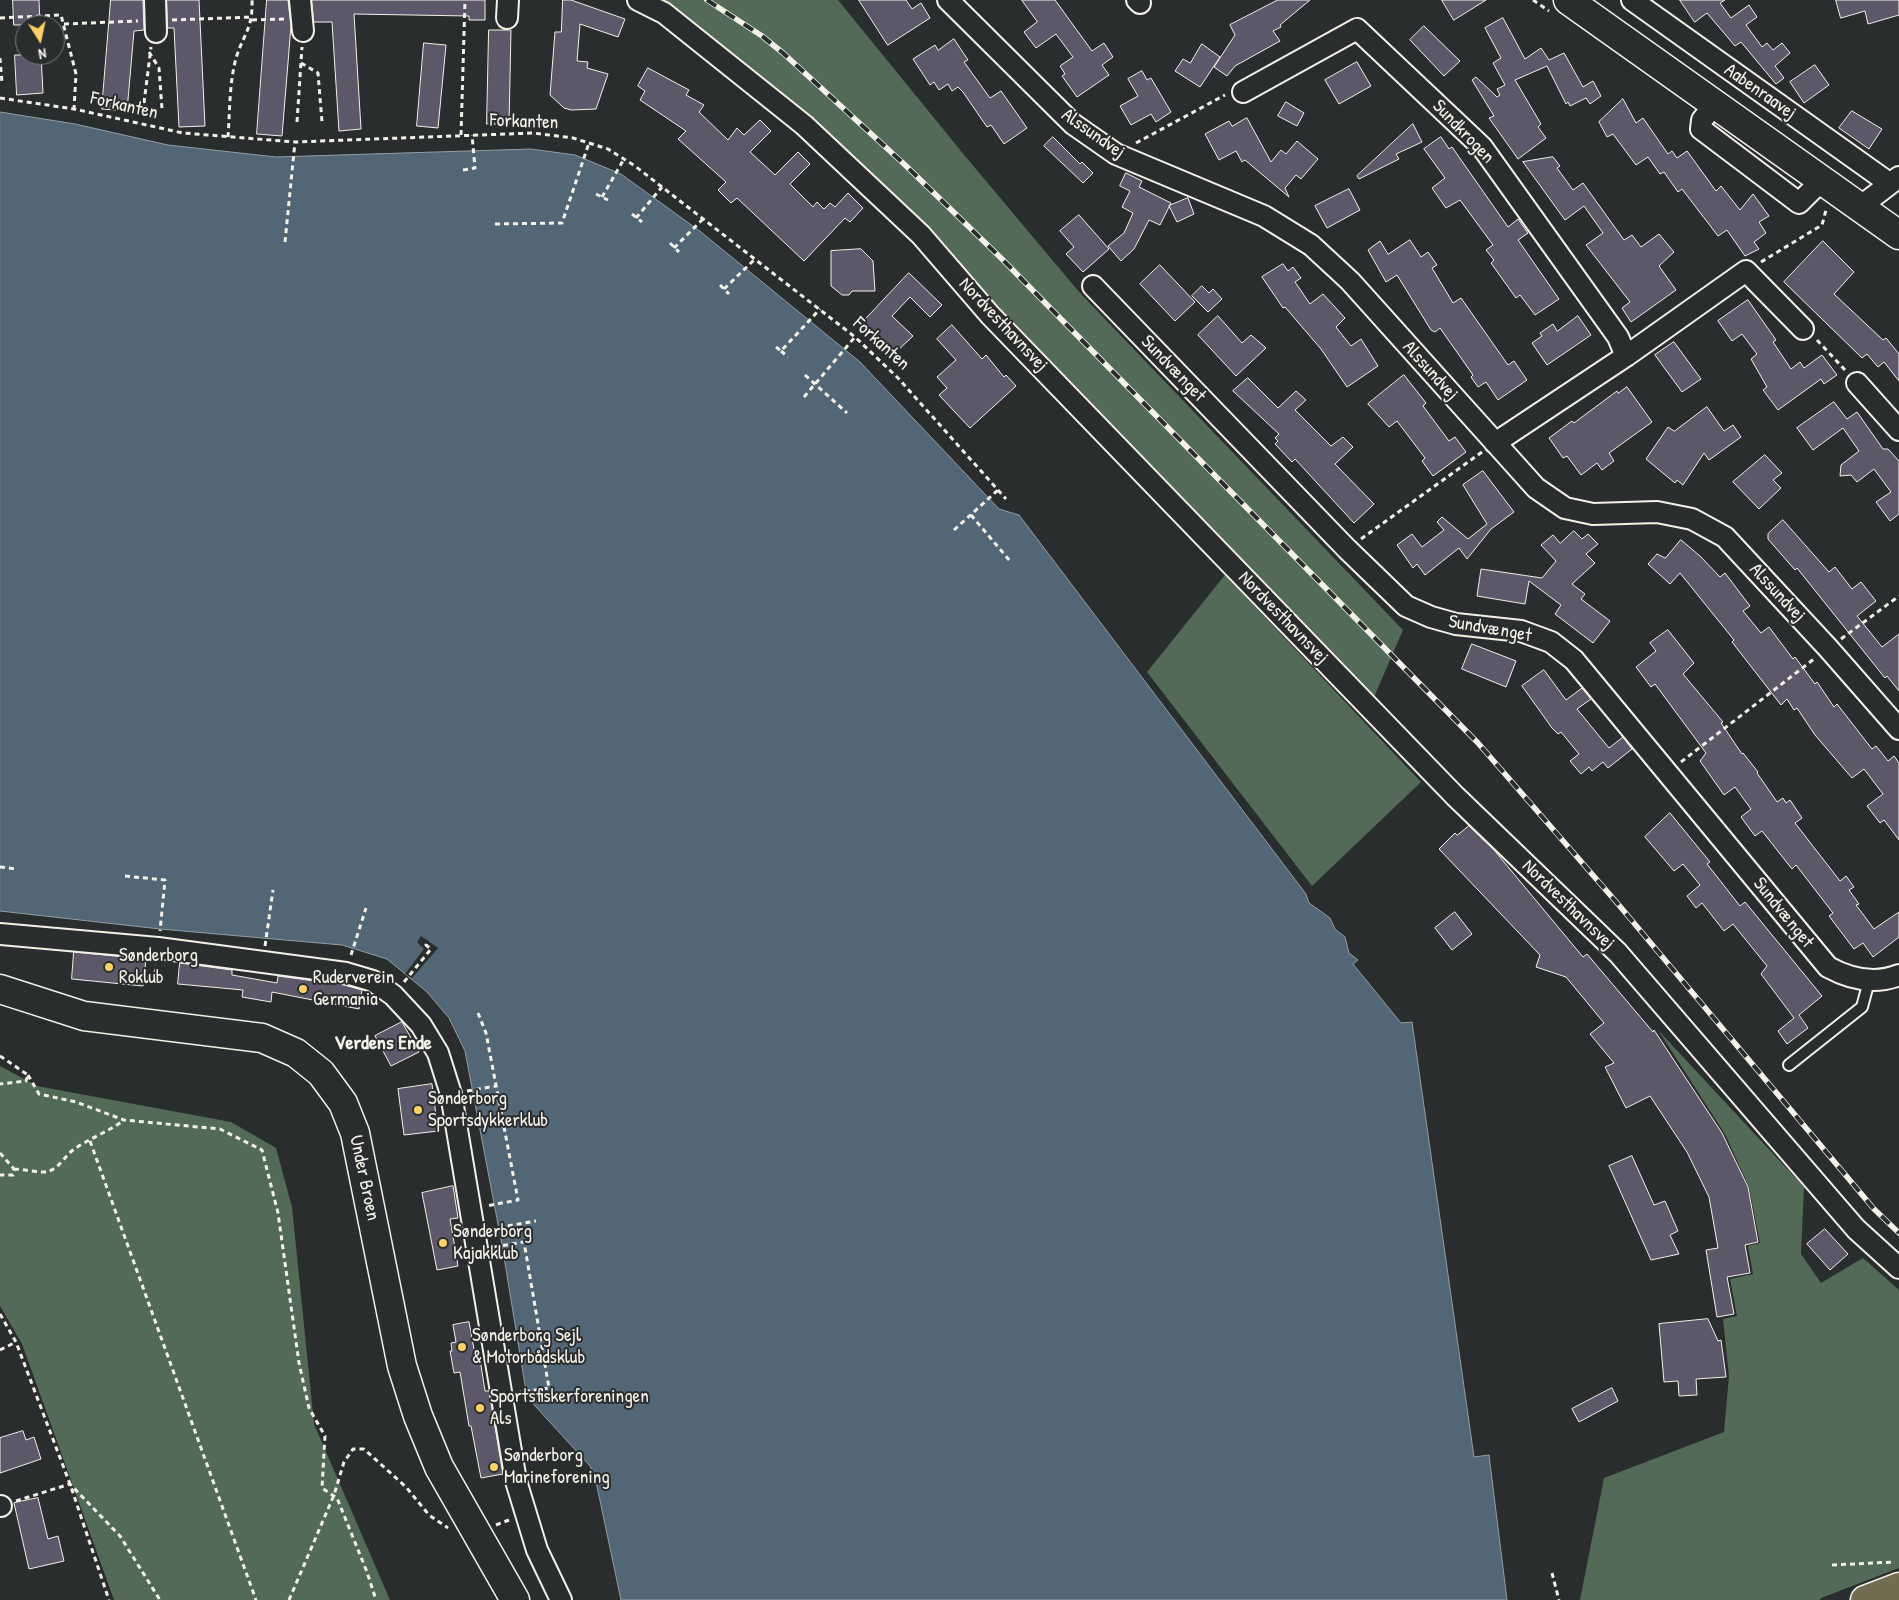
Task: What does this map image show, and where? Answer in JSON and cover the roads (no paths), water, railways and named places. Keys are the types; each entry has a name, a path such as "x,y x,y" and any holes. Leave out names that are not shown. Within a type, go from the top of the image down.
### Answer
{"highway":[{"path":"1865,1600 1896,1574"}],"street":[{"path":"155,0 156,32"},
{"name":"Nordvesthavnsvej","path":"638,0 664,13 804,125 921,235 990,315 1455,796 1618,953 1856,1229 1899,1268"},
{"name":"Alssundvej","path":"948,0 1073,124 1116,154 1264,216 1311,245 1350,281 1536,488 1565,508 1593,514 1657,512 1692,519 1725,537 1828,648 1899,729"},
{"name":"Aabenraavej","path":"1568,0 1715,104 1825,193 1861,206 1899,235"},
{"name":"Aabenraavej","path":"1632,0 1894,180"},
{"name":"Sundkrogen","path":"1243,92 1357,29 1482,147 1618,337 1626,356"},
{"path":"1861,206 1894,180"},
{"path":"1495,443 1626,356 1746,271 1803,329"},
{"name":"Sundvænget","path":"1093,286 1347,549 1406,606 1431,617 1456,624 1521,631 1551,642 1574,660 1828,967 1848,978 1869,981 1899,976"},
{"path":"1857,383 1899,430"},
{"path":"0,934 158,948 312,966 346,973 373,981 393,995 421,1024 438,1053 451,1094 516,1481 537,1550 561,1600"},
{"name":"Under Broen","path":"0,989 84,1016 262,1038 296,1053 321,1073 343,1103 355,1133 402,1366 418,1416 439,1467 515,1600"}],"lane":[{"path":"1789,1065 1862,1007 1869,981"}],"water":[{"path":"0,112 75,124 168,145 276,157 531,149 575,155 621,174 701,232 860,362 999,509 1019,515 1306,894 1309,903 1330,918 1335,929 1345,937 1349,953 1358,960 1353,964 1401,1023 1412,1022 1474,1457 1489,1455 1507,1600 621,1600 595,1477 590,1466 527,1397 502,1245 465,1051 449,1018 427,992 387,959 342,945 160,929 0,911"}],"railway":[{"path":"707,0 762,36 783,53 904,164 1002,259 1478,743 1618,904 1874,1209 1899,1233"}],"place":[{"name":"Sønderborg Roklub","path":"109,967"},
{"name":"Ruderverein Germania","path":"303,989"},
{"name":"Sønderborg Sportsdykkerklub","path":"418,1110"},
{"name":"Sønderborg Kajakklub","path":"443,1243"},
{"name":"Sønderborg Sejl & Motorbådsklub","path":"462,1347"},
{"name":"Sportsfiskerforeningen Als","path":"480,1408"},
{"name":"Sønderborg Marineforening","path":"494,1467"}],"district":[{"name":"Verdens Ende","path":"383,1044"}]}
